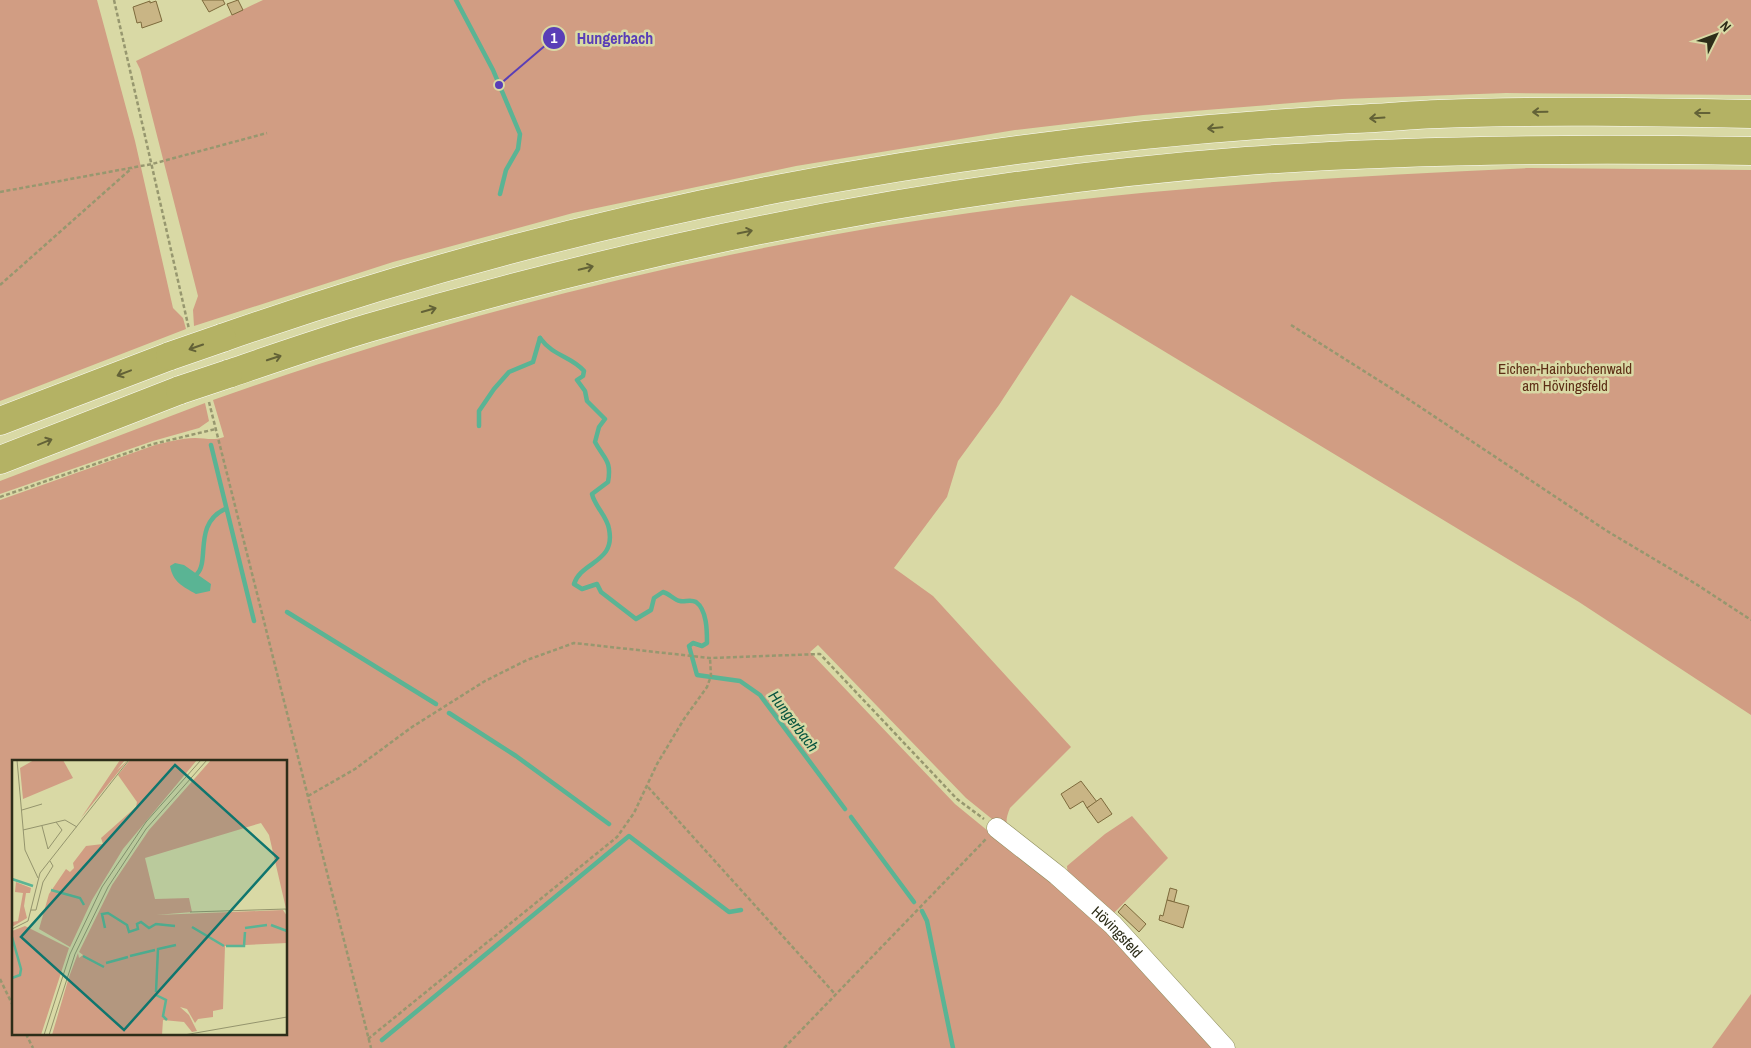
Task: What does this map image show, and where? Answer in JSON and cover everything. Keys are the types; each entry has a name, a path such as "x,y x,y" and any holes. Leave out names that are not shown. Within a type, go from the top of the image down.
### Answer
{"highway":[{"path":"0,421 170,356 332,301 550,241 770,191 927,164 1140,134 1436,114 1588,112 1751,114"},
{"path":"0,460 180,390 364,329 578,270 726,236 920,200 1061,180 1291,159 1394,153 1584,148 1751,151"}],"street":[{"name":"Hövingsfeld","path":"997,828 1057,875 1113,925 1225,1048"}],"path":[{"path":"114,0 190,330"},
{"path":"0,192 152,164 267,133"},
{"path":"0,285 132,168"},
{"path":"1291,325 1413,402 1607,531 1696,584 1751,620"},
{"path":"208,401 371,1048"},
{"path":"0,497 153,444 216,429"},
{"path":"308,796 355,769 412,727 485,681 527,660 574,643 710,658 820,654 957,798 997,828 784,1048"},
{"path":"368,1039 616,837 634,813 662,757 707,687 711,676 710,658"},
{"path":"648,787 835,994"},
{"path":"0,979 12,1004"},
{"path":"27,1036 33,1048"}],"green space":[{"path":"0,0 97,0 135,141 173,308 183,318 186,329 0,401"},
{"path":"263,0 1751,0 1751,95 1506,93 1342,99 1143,115 1015,130 796,166 573,213 393,262 194,326 193,310 198,296 140,69 136,61"},
{"name":"Eichen-Hainbuchenwald am Hövingsfeld","path":"1529,168 1751,170 1751,715 1579,602 1071,295 999,405 958,461 947,497 894,568 933,596 1071,747 1010,808 1007,823 1008,829 1013,836 966,798 818,645 810,652 955,804 1108,929 1218,1048 0,1048 0,500 155,445 175,440 224,437 213,400 365,350 519,305 597,285 753,250 918,220 1092,198 1354,177"},
{"path":"205,403 209,421 199,428 153,441 0,494 0,481"},
{"path":"1132,816 1168,858 1110,917 1068,878 1067,866 1105,834"},
{"path":"1751,994 1751,1048 1712,1048"}],"shaded area":[{"path":"175,563 184,565 211,584 210,591 196,594 182,586 171,571 170,566"}],"building":[{"path":"202,0 223,0 225,4 209,12"},
{"path":"238,0 243,10 232,15 227,4"},
{"path":"150,1 150,3 156,1 162,21 142,28 141,22 137,23 133,7"},
{"path":"1081,781 1097,802 1087,808 1083,801 1070,809 1061,794"},
{"path":"1101,798 1112,814 1098,823 1087,808"},
{"path":"1170,888 1177,890 1174,902 1167,900"},
{"path":"1167,900 1189,906 1183,928 1159,920 1160,915 1163,916"},
{"path":"1125,904 1146,924 1139,932 1118,912"}],"waterway":[{"name":"Hungerbach","path":"456,0 493,70 520,134 518,149 506,170 500,194"},
{"name":"Hungerbach","path":"540,338 551,349 574,362 584,371 583,376 577,380 585,391 587,401 605,419 599,427 595,442 608,464 608,482 592,494 608,524 610,540 603,555 583,570 574,584 582,589 597,584 601,592 636,619 651,610 654,598 663,592 678,600 696,602 704,615 707,638 707,643 702,646 693,643 689,646 697,675 740,681 760,695 845,809"},
{"path":"479,426 479,411 494,389 509,372 533,362 540,338"},
{"path":"211,445 254,621"},
{"path":"197,574 201,568 204,542 209,524 215,516 225,509"},
{"path":"287,612 436,704"},
{"path":"449,713 516,756 609,824"},
{"name":"Hungerbach","path":"851,817 914,902"},
{"path":"382,1040 629,836 729,912 741,910"},
{"name":"Hungerbach","path":"922,911 927,921 953,1048"}],"place":[{"name":"Hungerbach","path":"499,85"}]}
